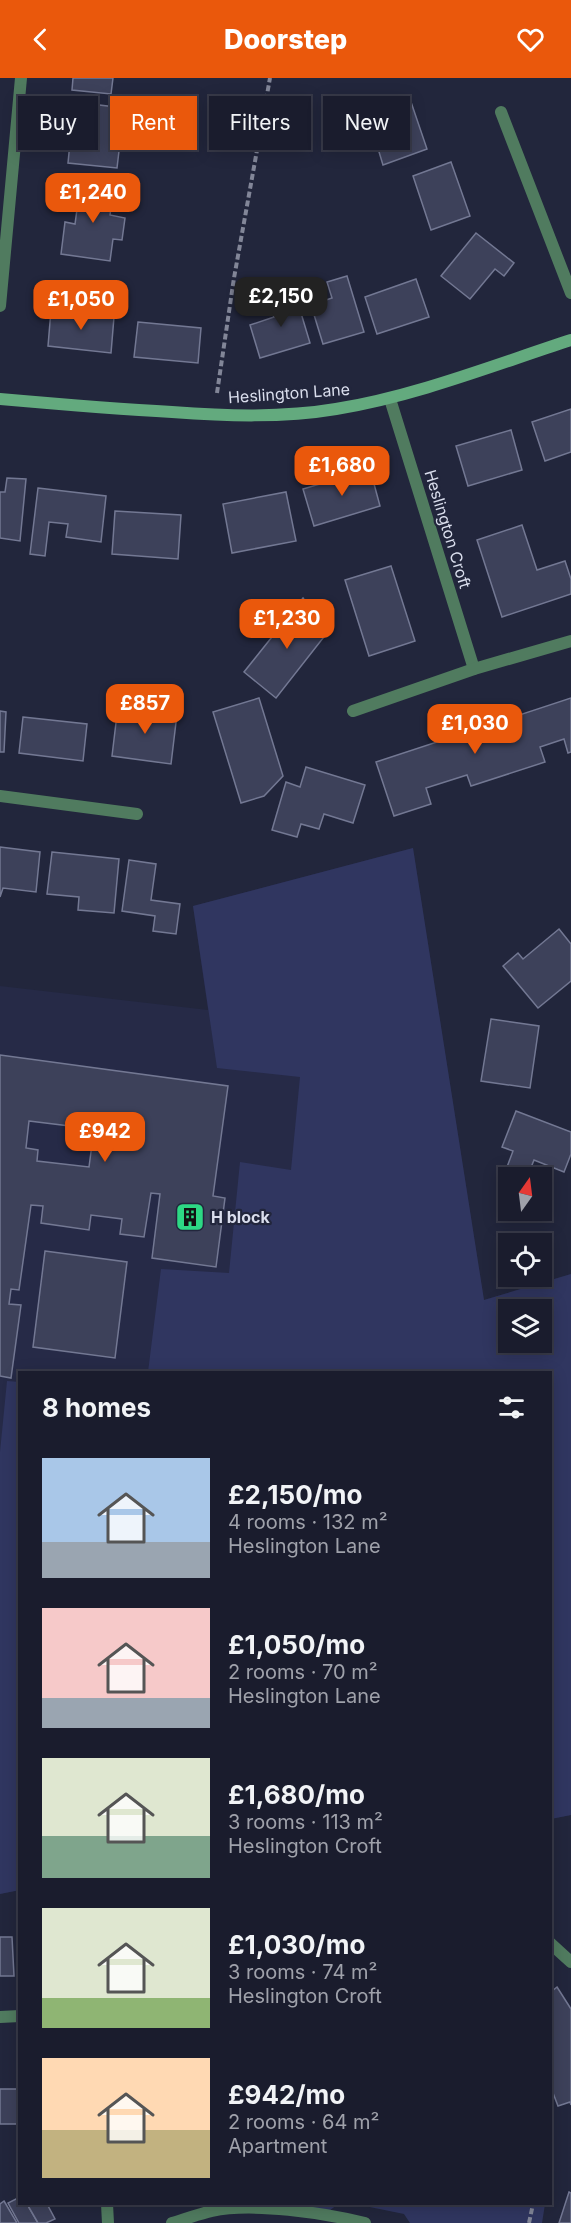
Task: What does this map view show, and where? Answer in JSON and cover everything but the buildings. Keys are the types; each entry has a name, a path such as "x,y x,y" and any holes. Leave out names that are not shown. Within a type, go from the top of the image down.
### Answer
{"street":[{"path":"0,306 21,78"},
{"path":"501,112 571,293"},
{"name":"Heslington Lane","path":"0,399 213,415 267,415 333,410 390,399 571,340"},
{"name":"Heslington Croft","path":"390,399 474,669"},
{"path":"353,711 474,669 571,641"},
{"path":"0,796 137,814"},
{"path":"552,1945 571,1962"},
{"path":"0,2017 18,2016"},
{"path":"107,2205 108,2223"},
{"path":"172,2223 213,2211 237,2208 321,2214 365,2223"}],"path":[{"path":"213,415 234,278 270,78"},
{"path":"529,2223 533,2205"}],"shaded area":[{"path":"413,848 484,1300 528,1287 552,1287 552,1280 571,1274 571,1815 552,1819 552,1371 18,1371 18,1890 0,1894 0,986 208,1010 193,906"},
{"path":"413,848 484,1300 528,1287 552,1287 552,1280 571,1274 571,1815 552,1819 552,1371 148,1371 161,1269 229,1273 240,1162 291,1170 300,1077 217,1068 193,906"},
{"path":"7,1381 18,1382 18,1890 0,1894 0,1452"},
{"path":"260,2205 337,2205 329,2211"},
{"path":"360,2205 545,2205 542,2223 410,2223 404,2214"}],"place":[{"name":"H block","path":"190,1217"}]}
